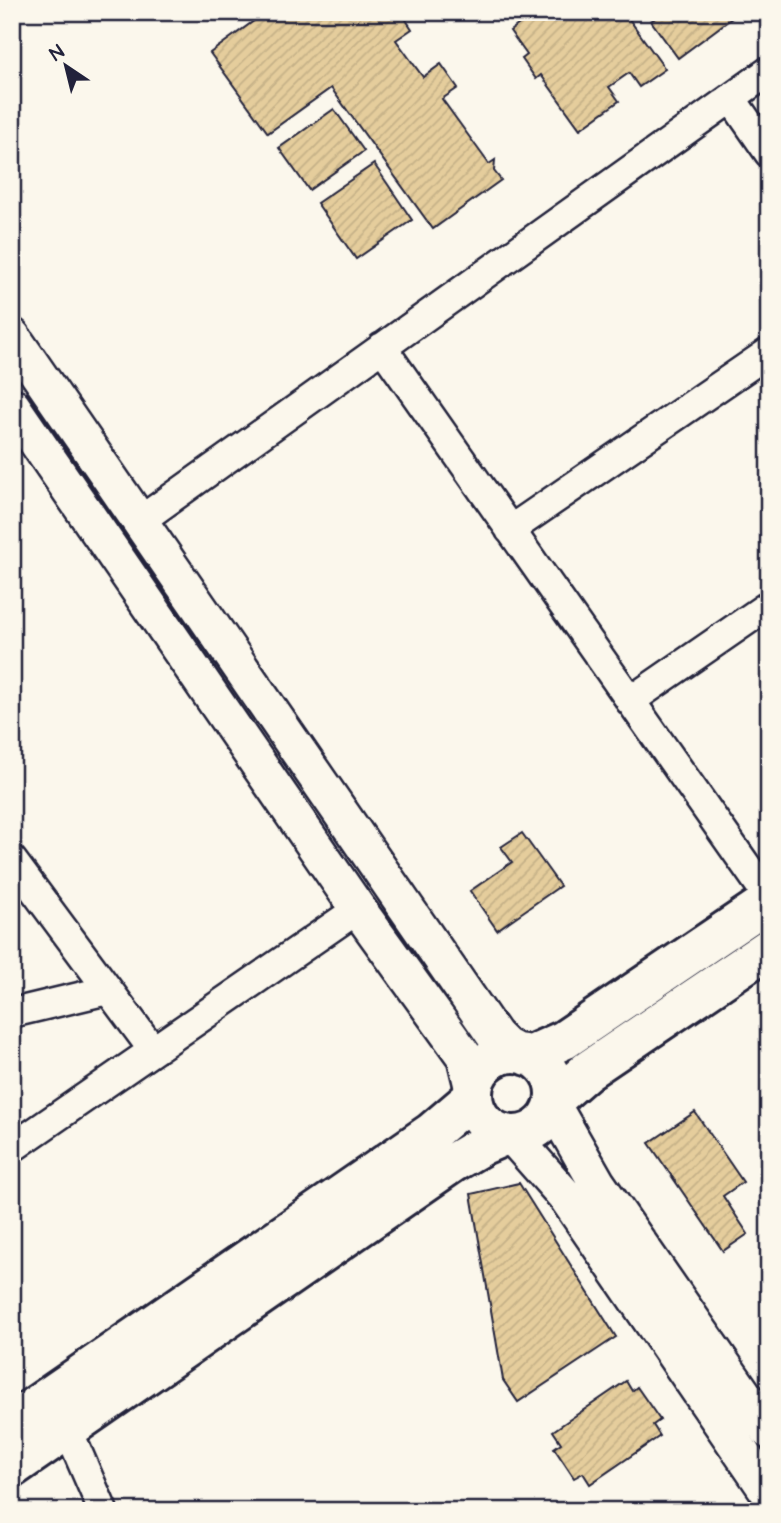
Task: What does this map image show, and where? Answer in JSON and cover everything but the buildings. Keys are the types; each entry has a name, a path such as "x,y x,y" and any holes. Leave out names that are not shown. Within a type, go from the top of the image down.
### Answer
{"main road":[{"path":"524,1055 564,1040 769,900"},
{"path":"12,1468 454,1163 483,1145 509,1135 525,1134 537,1128 547,1118 554,1103 587,1071 769,948"},
{"path":"509,1135 487,1126 480,1118 473,1094 477,1078 484,1067 494,1059 507,1054 524,1055 540,1063 549,1073 554,1086 554,1103"},
{"path":"12,1422 432,1132 473,1094"}],"street":[{"path":"106,542 141,520 769,71"},
{"path":"731,98 769,153"},
{"path":"12,336 494,1035 505,1045 524,1055"},
{"path":"382,348 769,900"},
{"path":"510,530 769,352"},
{"path":"12,406 358,909 465,1057 471,1073 473,1094"},
{"path":"630,701 769,605"},
{"path":"12,860 153,1050"},
{"path":"12,1148 358,909"},
{"path":"12,1013 108,990"},
{"path":"554,1103 597,1183 769,1431"},
{"path":"509,1135 567,1198 769,1493"},
{"path":"68,1430 103,1511"}]}
